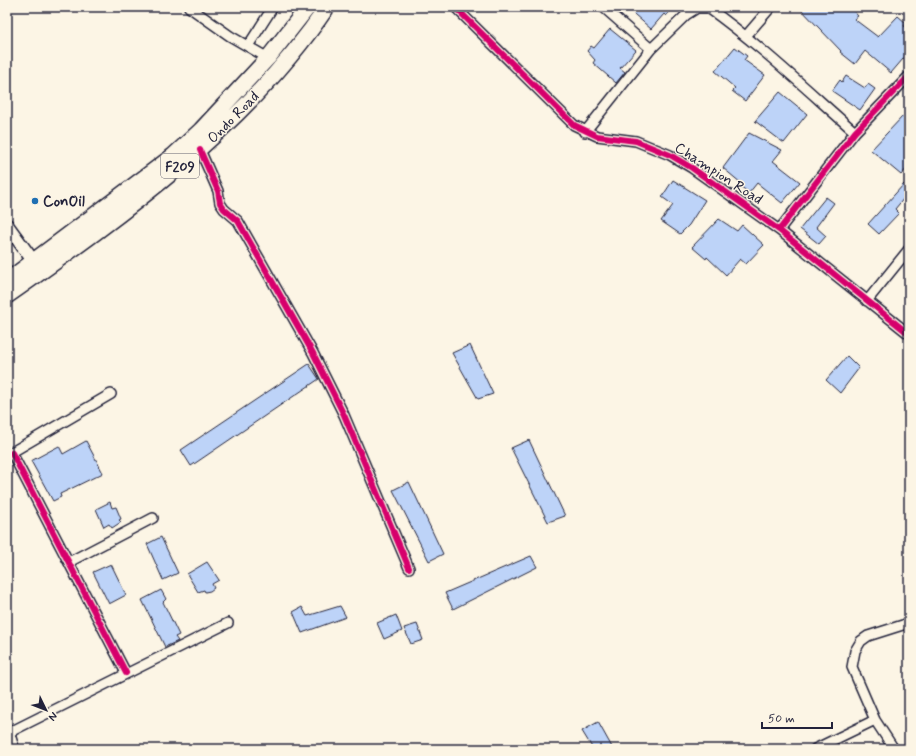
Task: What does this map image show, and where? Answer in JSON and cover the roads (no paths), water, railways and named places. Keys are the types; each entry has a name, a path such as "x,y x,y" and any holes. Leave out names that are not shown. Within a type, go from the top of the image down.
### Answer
{"main road":[{"name":"Ondo Road","path":"7,296 86,231 173,156 235,96 268,58 308,7"},
{"name":"Ondo Road","path":"7,281 34,262 86,231 200,150 255,95 327,7"}],"street":[{"path":"189,7 268,58"},
{"path":"248,46 273,7"},
{"path":"603,7 651,49"},
{"path":"585,132 651,49 686,15 697,8 707,7 719,14 746,36 855,132"},
{"path":"746,36 771,7"},
{"name":"Champion Road","path":"460,9 538,91 574,125 585,132 597,136 636,141 670,155 692,168 780,230 909,334"},
{"path":"780,230 855,132 909,76"},
{"path":"200,150 218,191 220,204 238,220 313,353 344,415 409,568"},
{"path":"7,225 34,262"},
{"path":"867,301 909,249"},
{"path":"111,394 10,454 69,562 126,673"},
{"path":"69,562 153,518"},
{"path":"894,749 876,720 852,667 854,651 861,641 868,636 909,623"},
{"path":"13,749 8,731 228,624"},
{"path":"815,749 876,720"}],"place":[{"name":"ConOil","path":"35,201"}]}
